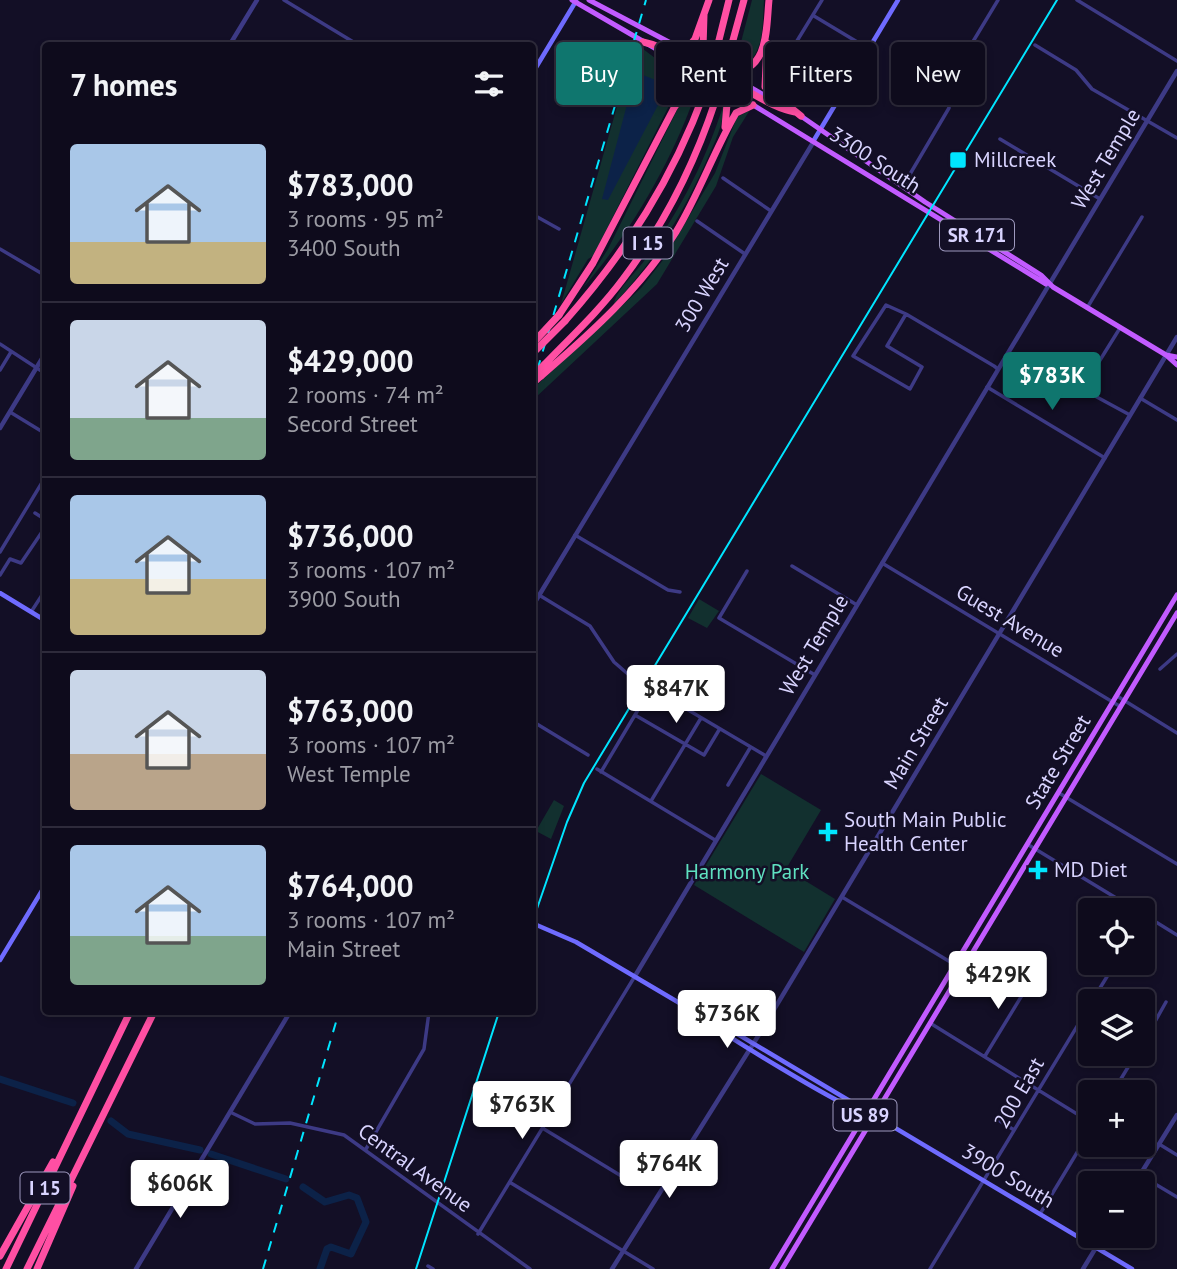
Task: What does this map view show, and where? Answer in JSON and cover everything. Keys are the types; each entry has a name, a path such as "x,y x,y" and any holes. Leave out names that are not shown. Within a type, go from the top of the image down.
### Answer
{"highway":[{"path":"693,42 709,0"},
{"name":"I 15","path":"536,349 610,268 654,203 678,158 705,91 729,0"},
{"name":"I 15","path":"536,372 623,279 646,246 687,172 716,99 744,0"},
{"path":"769,0 763,81 766,88 798,114"},
{"path":"703,42 704,15"},
{"path":"751,66 760,58 768,17"},
{"path":"643,42 656,44"},
{"path":"751,94 781,110 798,114"},
{"path":"536,341 562,318 676,105"},
{"path":"699,189 728,118 727,105"},
{"path":"536,380 594,330 641,279 670,242 736,113 747,105"},
{"name":"I 15","path":"6,1269 129,1015"},
{"name":"I 15","path":"27,1269 153,1015"},
{"path":"0,1256 84,1107"},
{"path":"37,1269 104,1115"}],"main road":[{"path":"589,0 668,42"},
{"name":"300 West","path":"873,42 898,0"},
{"path":"536,67 575,1 656,50"},
{"name":"3300 South","path":"751,104 814,140 1037,281 1049,285 1166,355 1177,365"},
{"name":"300 West","path":"814,140 835,105"},
{"name":"3300 South","path":"798,114 1041,275 1049,285"},
{"path":"884,185 903,186"},
{"name":"3300 South","path":"1166,355 1177,357"},
{"path":"0,593 42,618"},
{"name":"State Street","path":"772,1269 1177,595"},
{"name":"State Street","path":"782,1269 1177,613"},
{"path":"0,960 42,891"},
{"name":"3900 South","path":"536,925 576,942 752,1046 863,1107 866,1113 874,1118 1078,1237"},
{"name":"3900 South","path":"1096,1248 1132,1269"}],"street":[{"path":"231,42 257,0"},
{"path":"284,0 353,42"},
{"path":"796,42 822,0"},
{"path":"903,186 949,108 948,83 998,0"},
{"path":"1077,0 1177,61"},
{"path":"813,15 857,42"},
{"path":"1035,45 1076,70 1092,89 1177,138"},
{"name":"West Temple","path":"478,1234 544,1129 1177,71"},
{"path":"1000,139 1100,199"},
{"name":"300 West","path":"536,600 814,140"},
{"path":"723,178 771,211"},
{"path":"536,216 559,229"},
{"path":"1087,308 1142,217"},
{"path":"697,221 745,254"},
{"path":"0,249 42,274"},
{"path":"906,314 887,346 922,367 910,389 853,356 886,305 906,314 998,369"},
{"path":"1121,328 1082,389 1130,415"},
{"name":"Main Street","path":"612,1269 752,1046 1177,337"},
{"path":"0,344 42,372"},
{"path":"0,370 11,352"},
{"path":"0,428 42,359"},
{"path":"987,387 1105,458"},
{"path":"1140,398 1177,420"},
{"path":"10,412 42,432"},
{"path":"0,552 42,483"},
{"path":"35,513 42,517"},
{"path":"0,575 10,559 21,563 42,532"},
{"path":"575,535 668,590 680,592"},
{"name":"Guest Avenue","path":"882,563 1000,634 1177,733"},
{"path":"792,566 857,605"},
{"path":"747,571 719,618 815,675"},
{"path":"539,595 590,626 614,662 629,674"},
{"path":"32,612 42,596"},
{"path":"1160,669 1177,654"},
{"path":"715,840 599,771 651,688 766,756"},
{"path":"635,715 704,755 720,729"},
{"path":"651,802 701,718"},
{"path":"536,723 588,755"},
{"path":"727,785 750,747"},
{"path":"1058,793 1177,864"},
{"path":"1027,845 1116,898"},
{"path":"842,897 962,969"},
{"path":"1155,922 1177,934"},
{"path":"985,1056 1032,979"},
{"path":"1155,1022 1166,1002"},
{"path":"136,1269 288,1015"},
{"path":"366,1149 424,1049 429,1015"},
{"path":"930,1023 1078,1114"},
{"name":"200 East","path":"930,1269 1078,1025"},
{"name":"Central Avenue","path":"230,1112 255,1124 283,1123 329,1130 366,1149 478,1234 530,1269"},
{"path":"1142,1171 1177,1115"},
{"path":"995,1118 1015,1130"},
{"path":"544,1129 623,1178"},
{"path":"1159,1144 1177,1155"},
{"path":"1040,1214 1078,1151"},
{"path":"511,1183 653,1269"},
{"path":"1155,1184 1177,1197"},
{"path":"1083,1269 1096,1248"},
{"path":"428,1266 433,1269"}],"green space":[{"path":"752,0 764,0 760,42 751,60 751,42 741,42"},
{"path":"642,48 656,59 656,105 669,105 593,256 588,259 561,304 617,105 642,105"},
{"path":"680,105 692,105 678,139 636,217 583,288 608,249"},
{"path":"724,105 718,134 686,202 654,255 614,304 626,282 644,261 669,223 709,146"},
{"path":"750,110 733,137 716,186 657,284 536,397 538,384 641,288 663,260 715,173 737,117"},
{"path":"699,599 719,611 707,628 688,618"},
{"name":"Harmony Park","path":"761,774 821,810 786,869 835,899 804,952 694,885"},
{"path":"554,800 564,806 551,839 536,831"}],"water":[{"path":"642,75 656,80 658,105 608,200 602,199 627,105 642,105"}],"waterway":[{"path":"0,1079 73,1103"},
{"path":"111,1121 128,1134 200,1150"},
{"path":"211,1154 286,1179"},
{"path":"303,1187 325,1202 349,1195 357,1198 366,1222 351,1254 331,1247 327,1249 320,1269"}],"tram line":[{"path":"536,911 567,822 584,783 1057,0"},
{"path":"416,1269 498,1015"}],"railway":[{"path":"536,374 646,0"},
{"path":"263,1269 338,1015"}],"place":[{"name":"Millcreek","path":"958,160"},
{"name":"South Main Public Health Center","path":"828,832"},
{"name":"MD Diet","path":"1038,870"}]}
